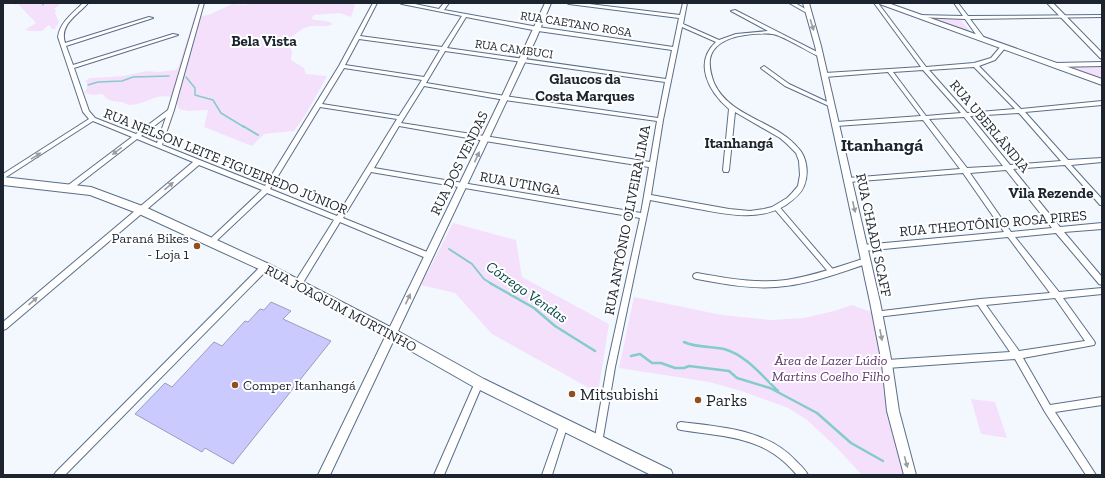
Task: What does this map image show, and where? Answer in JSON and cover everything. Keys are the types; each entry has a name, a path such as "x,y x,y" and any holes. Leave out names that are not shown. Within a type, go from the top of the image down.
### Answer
{"main road":[{"path":"881,3 1102,82"},
{"name":"RUA JOAQUIM MURTINHO","path":"3,181 69,188 106,196 141,210 265,267 392,334 479,384 564,424 598,443 666,475"}],"street":[{"name":"RUA NELSON LEITE FIGUEIREDO JÚNIOR","path":"86,3 64,25 60,33 86,112 93,120 429,256"},
{"path":"159,146 202,3"},
{"path":"212,242 266,190 342,66 375,3"},
{"name":"RUA CAETANO ROSA","path":"402,3 538,29 676,49"},
{"path":"441,10 447,3"},
{"name":"RUA DOS VENDAS","path":"324,475 538,29 548,3"},
{"path":"569,3 682,17"},
{"name":"RUA ANTÔNIO OLIVEIRA LIMA","path":"598,443 611,367 644,216 660,120 685,3"},
{"path":"791,3 807,11"},
{"name":"RUA CHAADI SCAFF","path":"806,3 836,124 887,364 893,411 910,475"},
{"name":"RUA UBERLÂNDIA","path":"876,3 926,69 966,115 1058,230 1102,282"},
{"path":"956,3 982,39"},
{"path":"1050,3 1102,57"},
{"path":"733,11 820,55"},
{"path":"298,284 465,15"},
{"path":"917,16 967,18 1102,16"},
{"path":"63,45 151,18"},
{"path":"681,25 719,42"},
{"path":"647,197 738,213 764,212 777,208 794,196 802,186 804,176 802,162 798,151 789,142 732,108 716,91 707,76 708,56 719,42 740,34 772,32"},
{"path":"70,67 175,36"},
{"name":"RUA CAMBUCI","path":"358,37 668,81"},
{"path":"825,75 975,65 993,58 1003,47"},
{"path":"1055,65 1102,64"},
{"path":"975,65 1068,163 1102,203"},
{"path":"342,66 505,98 660,120"},
{"path":"764,68 781,82 802,94 831,105"},
{"path":"887,364 1017,355 1091,343 889,70"},
{"path":"836,124 1020,111 1102,103"},
{"path":"319,105 402,118"},
{"path":"726,170 732,108"},
{"path":"69,188 171,110"},
{"path":"3,177 93,120"},
{"path":"397,124 653,165"},
{"path":"848,180 1102,160"},
{"path":"3,327 198,162"},
{"name":"RUA UTINGA","path":"369,169 644,216"},
{"path":"777,208 831,271"},
{"name":"RUA THEOTÔNIO ROSA PIRES","path":"863,248 1102,226"},
{"path":"698,276 751,283 785,283 866,261"},
{"path":"59,475 265,267"},
{"path":"876,314 1056,294 1102,291"},
{"path":"980,302 1017,355 1048,409 1091,475"},
{"path":"439,475 479,384"},
{"path":"1048,409 1102,401"},
{"path":"547,475 564,424"},
{"path":"681,426 756,439 771,446 786,457 803,475"}],"green space":[{"path":"14,3 61,3 54,9 56,10 55,13 59,22 55,29 52,29 49,25 42,31 28,31 26,29 36,23 18,4 14,5"},
{"path":"257,3 350,3 355,5 351,17 340,13 314,15 311,19 330,22 333,24 304,28 287,42 292,51 291,60 304,68 306,74 327,76 306,114 294,131 264,134 252,146 204,127 208,110 188,111 179,109 174,98 162,96 131,105 111,101 102,94 93,95 85,93 88,85 85,81 90,78 123,76 147,71 158,72 175,70 178,68 194,18 211,14 232,4 244,5"},
{"path":"959,18 973,35 929,19"},
{"path":"1102,66 1102,79 1068,67"},
{"path":"453,223 516,240 522,277 609,324 598,393 492,334 455,293 421,285"},
{"name":"Área de Lazer Lúdio Martins Coelho Filho","path":"634,297 722,315 771,320 804,318 852,305 877,314 910,475 862,475 835,446 807,420 788,408 741,391 709,382 619,368"},
{"path":"971,399 995,402 1007,438 981,434"}],"building":[{"name":"Comper Itanhangá","path":"271,302 291,311 283,319 331,341 233,464 205,448 202,452 135,414 165,383 172,387 214,342 222,346 245,321 248,322 260,309 264,310"}],"waterway":[{"name":"Córrego Vendas","path":"88,85 98,82 122,81 133,77 169,76"},
{"name":"Córrego Vendas","path":"186,77 195,88 195,95 213,100 221,113 244,127"},
{"name":"Córrego Vendas","path":"243,126 258,135"},
{"name":"Córrego Vendas","path":"449,249 472,264 484,279 492,284"},
{"name":"Córrego Vendas","path":"490,283 534,308 555,326 595,351"},
{"path":"684,342 694,345 724,349 732,352 747,361 778,391"},
{"name":"Córrego Vendas","path":"631,356 640,354 652,363 661,363 675,368 684,368 689,366 729,371 737,378 770,388 817,413 851,443 883,461"}],"place":[{"name":"Paraná Bikes - Loja 1","path":"197,246"},
{"name":"Comper Itanhangá","path":"235,385"},
{"name":"Mitsubishi","path":"572,394"},
{"name":"Parks","path":"698,400"}],"district":[{"name":"Bela Vista","path":"264,41"},
{"name":"Glaucos da Costa Marques","path":"585,88"},
{"name":"Itanhangá","path":"739,143"},
{"name":"Itanhangá","path":"882,145"},
{"name":"Vila Rezende","path":"1051,193"}]}
